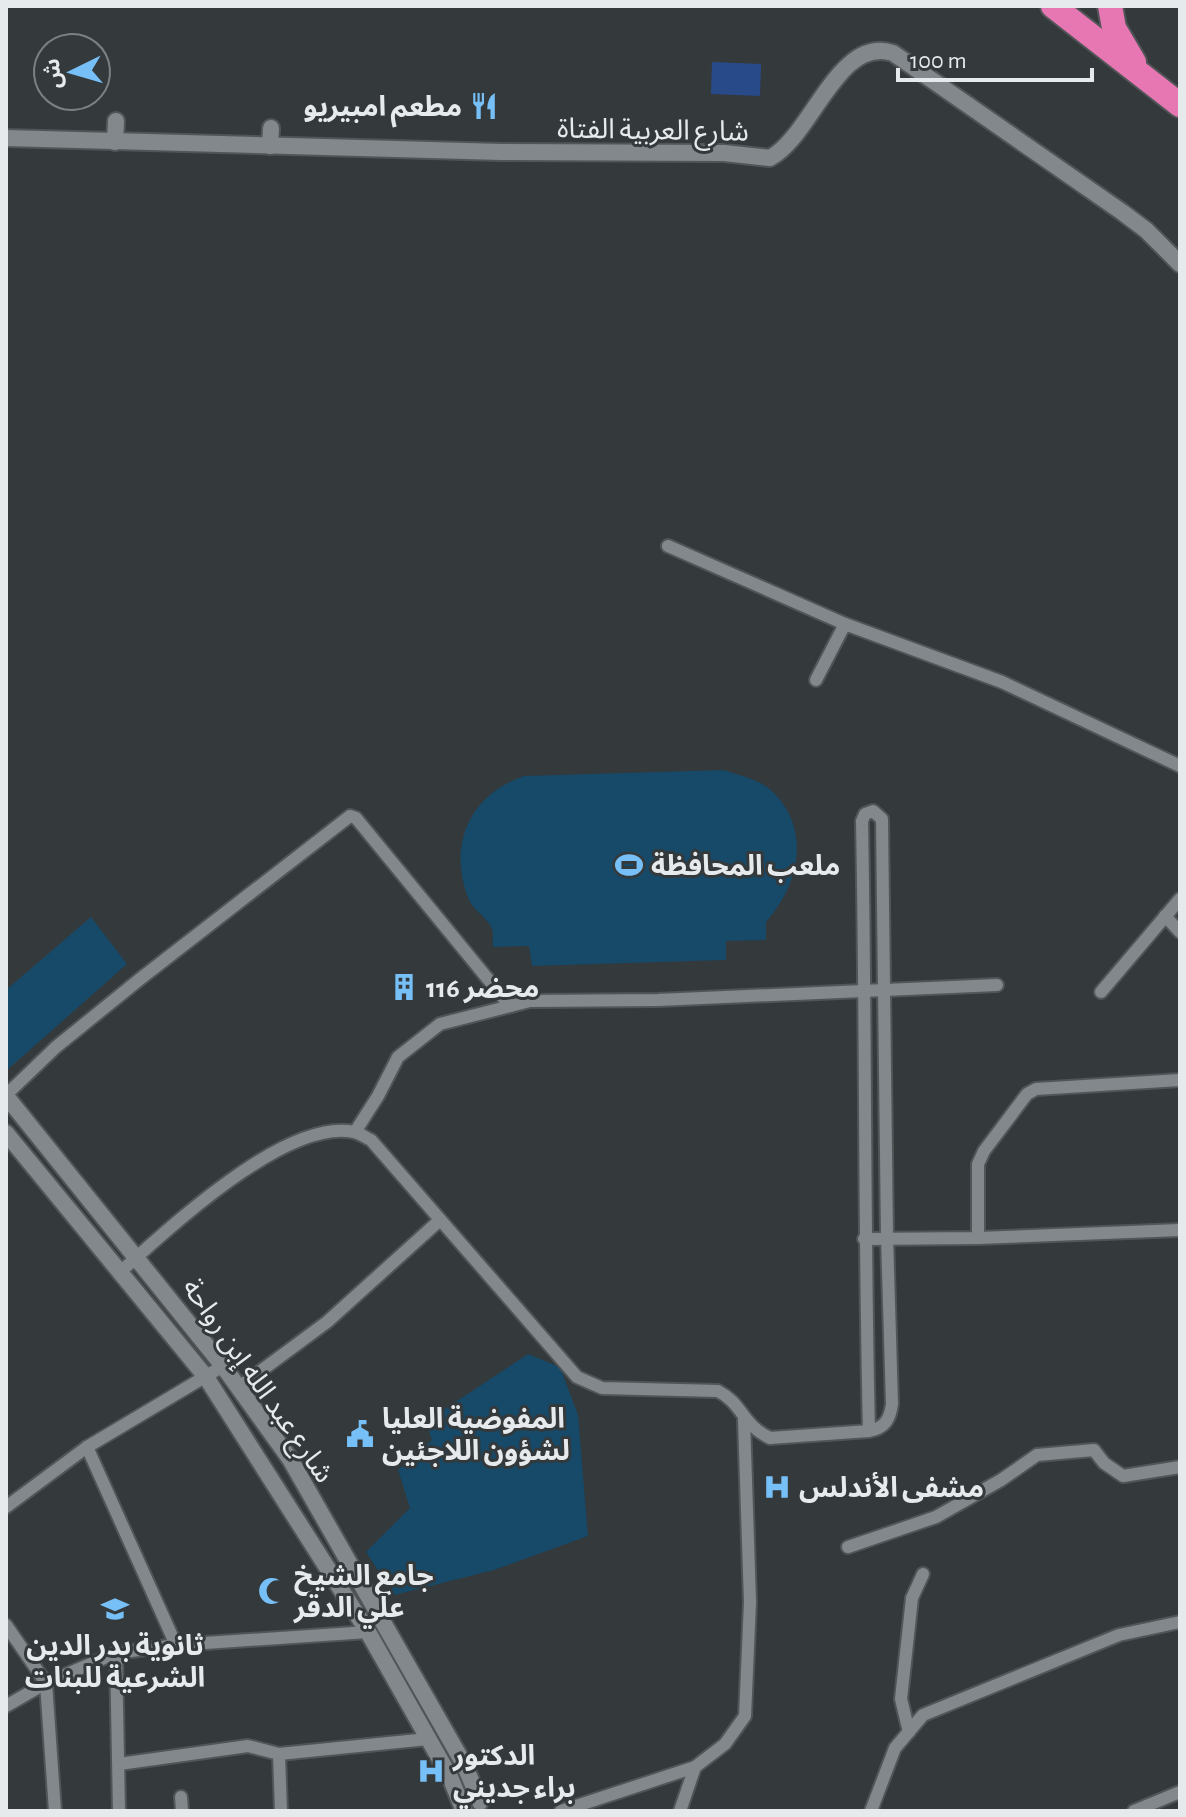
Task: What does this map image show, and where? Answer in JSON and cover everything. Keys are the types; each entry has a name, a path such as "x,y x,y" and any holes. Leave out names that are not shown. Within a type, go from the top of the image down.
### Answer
{"highway":[{"path":"1053,6 1180,105"},
{"path":"1110,6 1114,28 1129,57 1158,86"}],"street":[{"name":"شارع العربية الفتاة","path":"6,138 270,146 501,144 724,153 770,158 786,146 851,61 867,52 884,50 893,53 1122,212 1146,230 1180,264"},
{"path":"115,142 116,121"},
{"path":"270,146 271,128"},
{"path":"668,546 845,624 1002,682 1180,766"},
{"path":"816,680 845,624"},
{"path":"120,1272 242,1170 305,1137 355,1132 371,1140 577,1377 602,1388 718,1391 729,1397 744,1420 756,1431 770,1438 869,1431 884,1425 891,1412 882,819 873,811 865,814 862,821 864,1239 869,1431"},
{"path":"6,1096 56,1047 350,816 356,818 510,1006"},
{"path":"1101,992 1180,899"},
{"path":"1165,916 1180,932"},
{"path":"355,1132 398,1057 440,1024 530,1001 658,1000 997,985"},
{"path":"978,1238 978,1164 984,1151 1027,1094 1036,1089 1180,1080"},
{"name":"شارع عبد الله إبن رواحة","path":"6,1096 223,1366 290,1459 465,1766 483,1806"},
{"name":"شارع عبد الله إبن رواحة","path":"6,1133 206,1377 368,1632 450,1777 464,1811"},
{"path":"239,1387 327,1322 440,1220"},
{"path":"864,1239 1180,1230"},
{"path":"6,1507 87,1447 223,1366"},
{"path":"561,1811 695,1767 725,1744 745,1716 750,1602 744,1420"},
{"path":"87,1447 176,1645"},
{"path":"848,1547 936,1517 1001,1480 1037,1455 1094,1450 1104,1463 1123,1476 1180,1467"},
{"path":"909,1732 901,1699 912,1598 923,1574"},
{"path":"862,1811 871,1810 895,1748 923,1715 1105,1641 1180,1622"},
{"path":"6,1625 46,1683 55,1811"},
{"path":"6,1706 46,1683 116,1653 176,1645 368,1632"},
{"path":"116,1653 119,1811"},
{"path":"119,1764 248,1746 279,1754 428,1739"},
{"path":"279,1754 281,1811"},
{"path":"680,1811 695,1767"},
{"path":"1134,1811 1180,1792"},
{"path":"181,1797 182,1811"},
{"path":"464,1811 470,1802 483,1806"}],"shaded area":[{"name":"ملعب المحافظة","path":"724,770 751,779 774,793 786,808 797,841 793,876 766,922 766,940 726,941 726,960 532,966 529,946 493,947 490,925 469,900 461,861 462,842 468,825 489,796 524,776"},
{"path":"91,917 127,964 6,1071 6,990"},
{"path":"528,1354 560,1367 578,1415 588,1536 494,1570 394,1595 366,1552 410,1508 398,1470 432,1440 425,1422"}],"water":[{"path":"712,62 761,64 760,96 711,94"}],"place":[{"name":"مطعم امبيريو","path":"484,106"},
{"name":"ملعب المحافظة","path":"629,865"},
{"name":"محضر 116","path":"404,987"},
{"name":"المفوضية العليا لشؤون اللاجئين","path":"360,1434"},
{"name":"مشفى الأندلس","path":"777,1487"},
{"name":"جامع الشيخ علي الدقر","path":"272,1591"},
{"name":"ثانوية بدر الدين الشرعية للبنات","path":"115,1609"},
{"name":"الدكتور براء جديني","path":"431,1771"}]}
